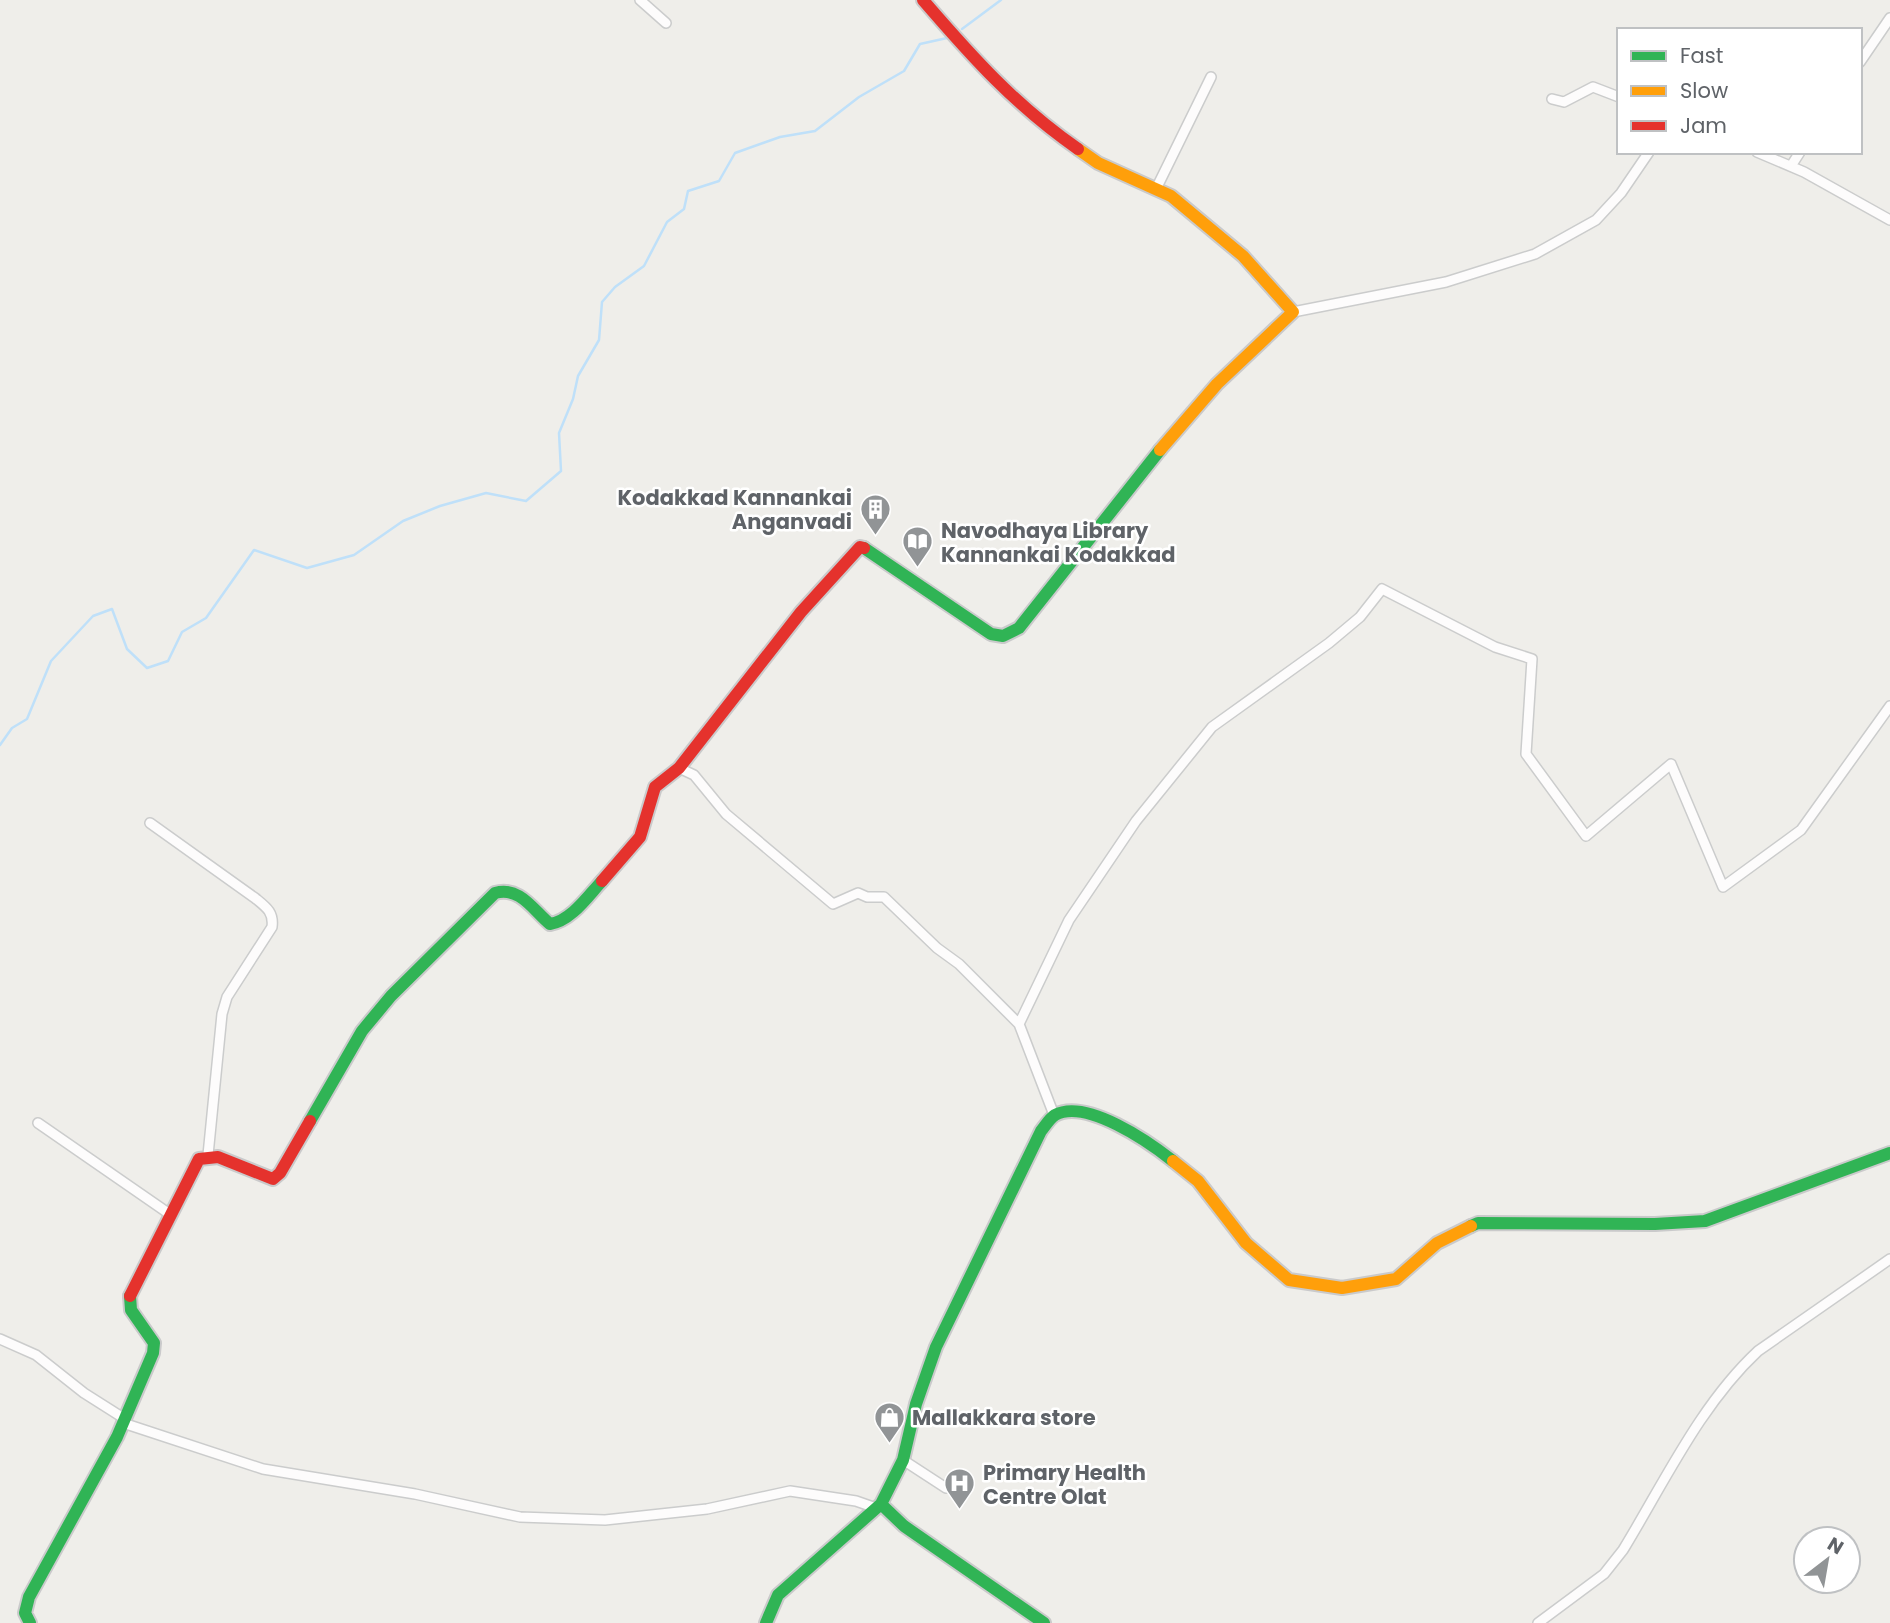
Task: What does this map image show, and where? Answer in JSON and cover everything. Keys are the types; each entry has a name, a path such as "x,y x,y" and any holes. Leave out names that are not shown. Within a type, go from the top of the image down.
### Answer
{"street":[{"path":"640,0 666,23"},
{"path":"923,0 980,66 1034,118 1098,163 1157,187 1197,216 1243,256 1293,312"},
{"path":"1862,59 1890,18"},
{"path":"1157,187 1211,77"},
{"path":"1552,99 1571,100 1593,87 1617,96"},
{"path":"30,1623 25,1613 29,1597 124,1421 154,1348 131,1310 128,1299 199,1159 208,1155 218,1156 264,1178 273,1179 280,1173 347,1054 391,996 495,893 511,891 520,894 550,924 565,918 640,837 655,788 679,768 839,566 860,547 871,550 991,634 1003,636 1019,628 1204,395 1254,343 1293,312 1446,282 1535,254 1596,220 1621,193 1648,154"},
{"path":"1762,154 1791,166 1890,220"},
{"path":"1791,166 1799,154"},
{"path":"1019,1024 1069,920 1136,821 1212,727 1329,643 1360,617 1382,589 1495,647 1532,659 1527,754 1586,836 1671,764 1723,887 1801,831 1890,706"},
{"path":"679,768 694,775 726,814 833,904 858,893 867,897 884,897 937,948 959,964 1019,1024 1054,1115"},
{"path":"150,823 255,898 274,918 272,927 227,997 222,1014 208,1155"},
{"path":"766,1623 778,1595 878,1506 903,1460 916,1404 936,1347 1041,1131 1054,1115 1066,1112 1106,1118 1150,1143 1198,1181 1246,1243 1289,1280 1342,1289 1396,1279 1437,1243 1478,1223 1655,1224 1705,1221 1890,1153"},
{"path":"38,1123 171,1215"},
{"path":"1538,1623 1604,1574 1623,1550 1719,1393 1739,1369 1758,1351 1890,1259"},
{"path":"0,1339 36,1355 124,1421 263,1469 415,1494 520,1517 559,1520 616,1519 708,1509 790,1491 878,1506 1044,1623"},
{"path":"903,1460 946,1488"}],"waterway":[{"path":"962,29 1001,0"},
{"path":"0,745 12,728 27,719 51,661 93,616 112,609 127,649 147,668 168,661 182,632 206,618 254,550 307,568 354,555 403,521 440,506 486,493 526,501 561,471 559,433 573,399 578,376 599,340 602,302 615,287 644,266 667,222 684,209 688,191 719,181 735,153 780,137 815,131 859,97 904,71 920,44 947,38"}],"traffic: fast":[{"path":"864,548 991,634 1003,636 1019,628 1160,450"},
{"path":"310,1121 362,1031 391,996 495,893 504,892 519,896 550,924 572,913 602,881"},
{"path":"766,1623 778,1595 881,1504 903,1460 916,1404 936,1347 1041,1131 1049,1120 1068,1111 1100,1117 1149,1143 1173,1161"},
{"path":"1471,1226 1478,1223 1655,1224 1705,1221 1890,1153"},
{"path":"30,1623 25,1613 29,1597 117,1437 153,1353 154,1343 131,1310 130,1296"},
{"path":"881,1504 904,1526 1044,1623"}],"traffic: slow":[{"path":"1078,149 1098,163 1171,196 1243,256 1293,312 1217,384 1160,450"},
{"path":"1173,1161 1198,1181 1246,1243 1289,1280 1342,1288 1396,1279 1437,1243 1471,1226"}],"traffic: jam":[{"path":"923,0 959,42 1014,98 1078,149"},
{"path":"602,881 640,837 655,787 679,768 801,612 860,547 864,548"},
{"path":"130,1296 199,1159 218,1157 273,1179 280,1173 310,1121"}],"place":[{"name":"Kodakkad Kannankai Anganvadi","path":"875,536"},
{"name":"Navodhaya Library Kannankai Kodakkad","path":"918,569"},
{"name":"Mallakkara store","path":"889,1444"},
{"name":"Primary Health Centre Olat","path":"960,1511"}]}
